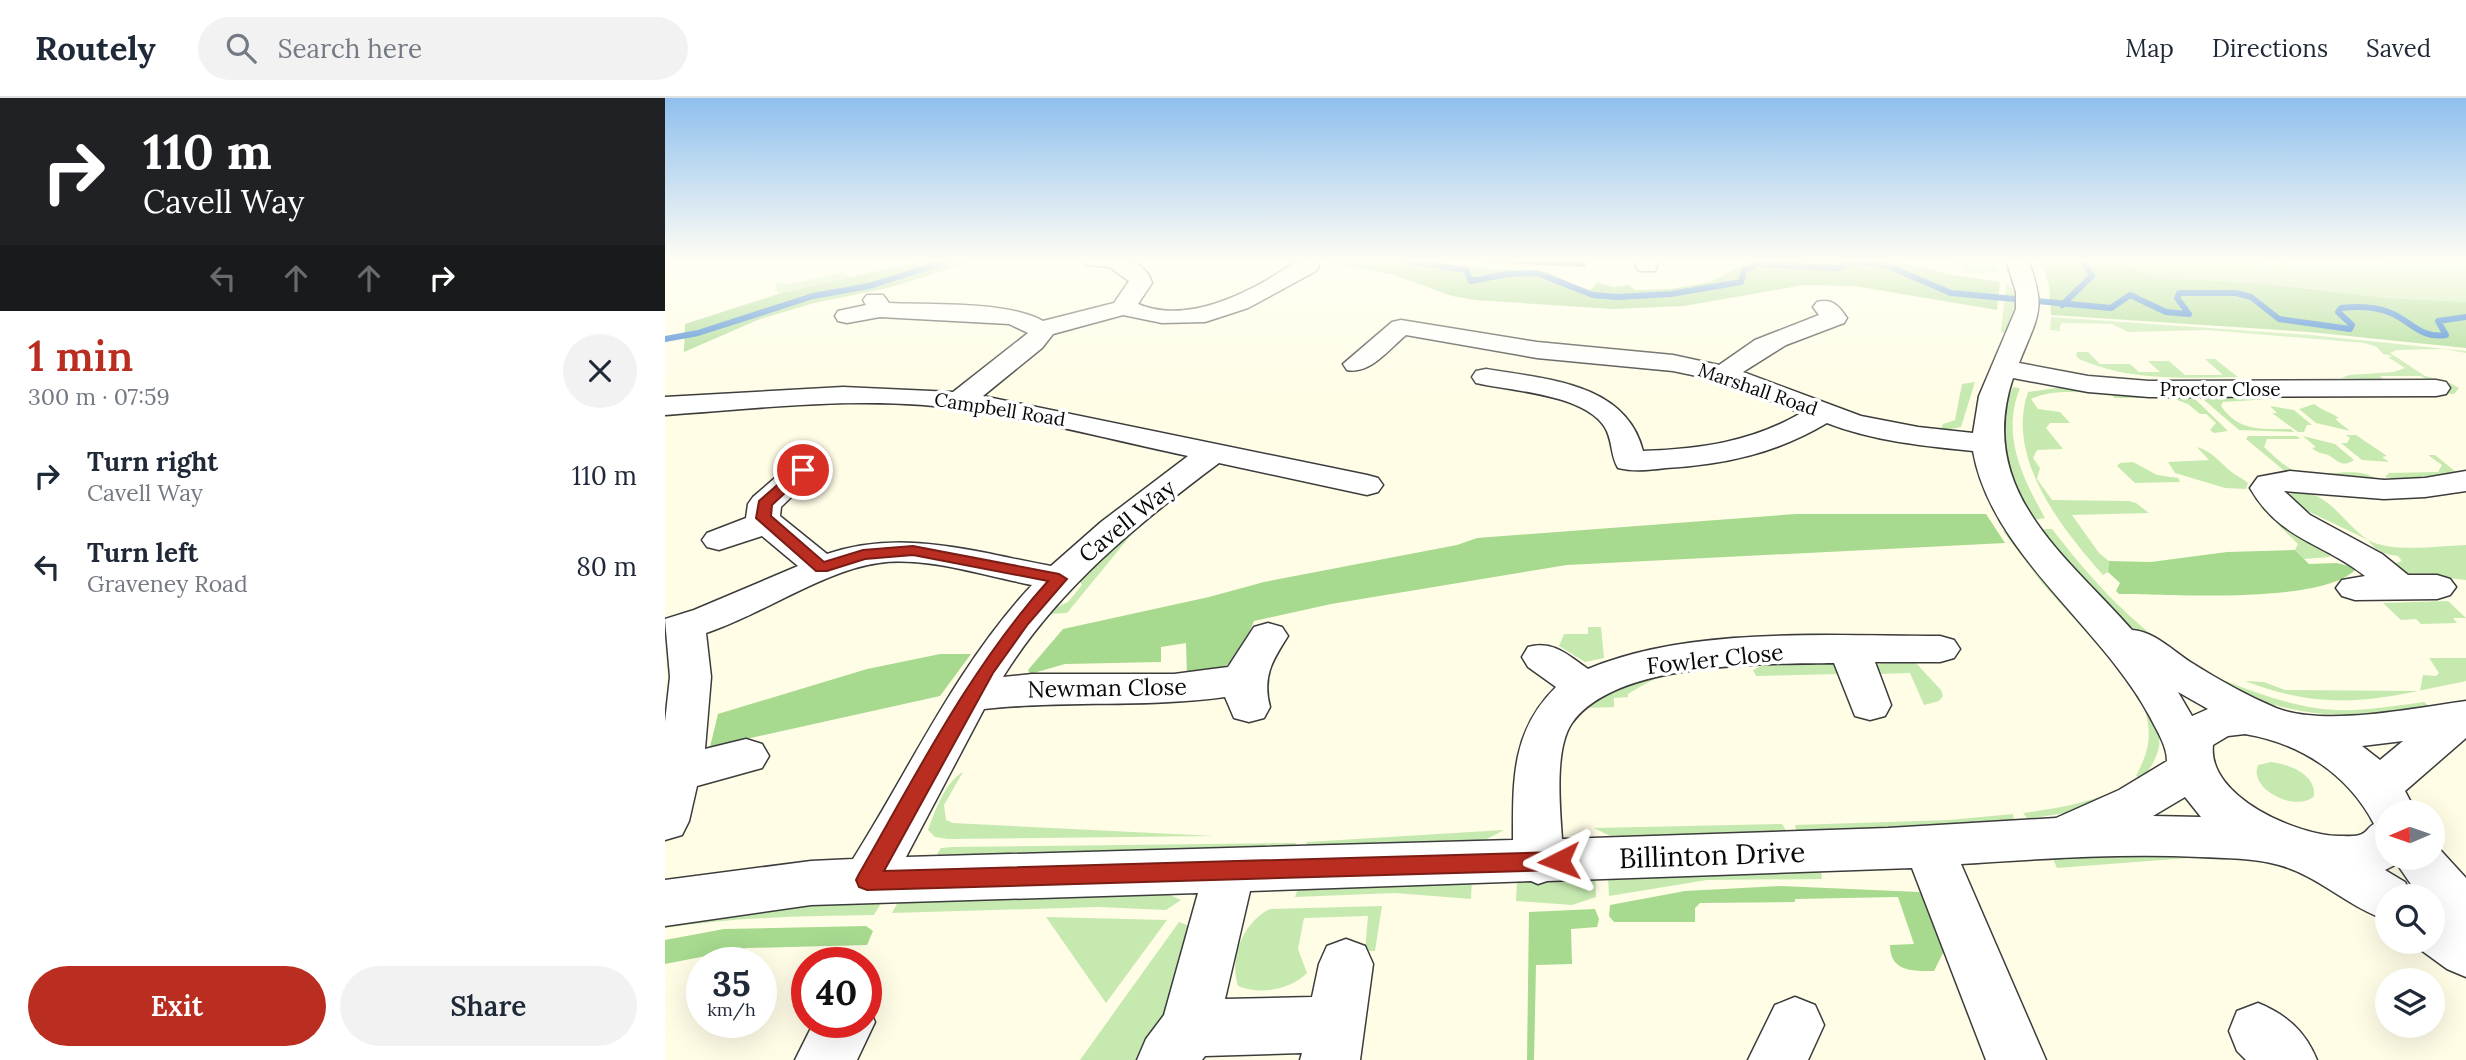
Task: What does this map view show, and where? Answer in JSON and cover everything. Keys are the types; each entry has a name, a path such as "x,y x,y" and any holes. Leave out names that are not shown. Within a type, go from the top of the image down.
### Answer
{"street":[{"path":"847,316 877,305 1009,317 1025,321 1039,330 1126,307 1141,313 1167,316 1214,313 1240,305"},
{"path":"2027,305 2006,369 1990,407 1988,444 1995,480 2019,525 2041,554 2095,612 2161,697 2191,760 2216,803 2235,819 2298,849 2375,891"},
{"path":"1724,374 1751,350 1830,312 1862,318"},
{"name":"Marshall Road","path":"1356,364 1408,321 1537,350 1650,359 1724,374 1824,412 1885,430 1988,444"},
{"path":"960,400 1033,343 1041,333 1039,330"},
{"name":"Proctor Close","path":"2006,369 2088,384 2149,389 2436,388"},
{"path":"1486,377 1551,381 1608,414 1621,431 1615,461 1706,456 1746,450 1800,428 1824,412"},
{"name":"Campbell Road","path":"665,407 843,395 960,400 1215,451 1321,485 1367,485"},
{"name":"Cavell Way","path":"867,880 971,696 1023,620 1059,579 1119,525 1215,451"},
{"path":"803,470 765,504 763,518 822,568"},
{"path":"2399,587 2368,561 2293,517 2266,488 2275,482 2283,482 2411,489 2466,481"},
{"path":"719,540 767,522"},
{"path":"665,821 687,735 689,704 675,630 733,609 822,568 863,554 913,551 1059,579"},
{"path":"2355,588 2437,587"},
{"path":"2095,612 2179,674 2283,726 2332,746 2365,772 2385,799 2464,718"},
{"name":"Newman Close","path":"971,696 1032,689 1174,688 1246,693 1249,665 1268,636"},
{"name":"Fowler Close","path":"1538,863 1542,750 1555,713 1583,687 1620,670 1695,657 1747,653 1940,649"},
{"path":"1850,651 1870,705"},
{"path":"1542,657 1583,687"},
{"name":"Billinton Drive","path":"2047,838 2113,815 2156,794 2191,760 2196,735 2213,723 2237,719 2283,726 2369,730 2464,718"},
{"path":"677,774 746,755"},
{"name":"Billinton Drive","path":"665,903 811,883 867,880 1538,863 1929,848 2047,838 2192,835 2298,849 2335,858 2375,853"},
{"path":"1929,848 2016,1060"},
{"path":"2429,870 2466,917"},
{"path":"1230,871 1179,1044 1333,1042 1346,964"},
{"path":"2445,936 2466,951"},
{"path":"825,1060 837,1038"}],"green space":[{"path":"744,305 808,305 760,319 684,352 685,324"},
{"path":"1551,305 1690,305 1684,306 1614,309"},
{"path":"1967,305 1998,305 1997,310"},
{"path":"2004,305 2016,305 2009,334 2001,332"},
{"path":"2050,305 2466,305 2466,348 2309,332 2051,315"},
{"path":"2051,317 2311,335 2466,351 2466,353 2444,349 2397,350 2390,353 2425,376 2459,388 2454,394 2449,394 2421,376 2380,376 2384,380 2342,378 2349,375 2394,372 2405,368 2388,357 2393,356 2383,354 2377,347 2364,343 2208,330 2128,332 2112,324 2062,323 2059,328 2061,331 2050,330"},
{"path":"2077,352 2088,352 2100,364 2130,364 2139,372 2160,372 2148,361 2169,361 2185,375 2223,375 2205,359 2215,359 2238,377 2177,378 2137,375 2079,359"},
{"path":"1975,382 1961,427 1940,431 1943,424 1955,420 1962,384"},
{"path":"2013,387 2020,388 2015,405 2013,439 2022,471 2045,518 2034,520 2010,473 2004,421"},
{"path":"2064,387 2163,398 2115,398 2112,395 2071,392 2051,393 2031,399 2038,409 2060,412 2070,423 2050,423 2046,428 2063,449 2037,450 2033,458 2040,468 2037,479 2052,500 2129,501 2149,513 2072,515 2099,553 2109,561 2108,572 2103,575 2055,514 2042,491 2031,467 2024,442 2023,417 2028,392"},
{"path":"2203,396 2273,396 2271,399 2223,402 2221,406 2235,421 2243,425 2261,429 2291,429 2294,432 2239,430 2204,400"},
{"path":"2169,397 2194,398 2228,431 2214,433 2210,430 2216,423 2206,414 2200,414 2188,404"},
{"path":"2314,404 2339,418 2335,419 2350,431 2316,423 2299,409"},
{"path":"2270,406 2294,410 2312,425 2307,425 2304,432 2298,432 2272,413 2277,413"},
{"path":"2346,435 2356,435 2387,456 2382,457 2389,462 2362,460 2341,443 2347,443 2350,438"},
{"path":"2248,436 2297,436 2300,439 2267,439 2264,447 2295,471 2305,474 2359,473 2378,480 2287,473 2246,439"},
{"path":"2303,436 2335,444 2354,460 2340,463 2314,450 2312,448 2316,447"},
{"path":"2197,447 2210,453 2248,483 2246,489 2225,488 2175,473 2168,462 2209,460"},
{"path":"2428,455 2435,455 2456,472 2403,480 2385,477 2389,473 2438,472 2442,465"},
{"path":"2133,462 2157,475 2178,478 2180,482 2135,483 2117,466 2120,463"},
{"path":"2303,492 2322,499 2368,540 2295,505 2289,497 2291,493"},
{"path":"2259,506 2328,552 2330,557 2304,559 2295,550 2298,544"},
{"path":"1796,514 1986,514 2005,543 1567,565 1331,604 1254,621 1237,656 1224,667 1203,673 1187,676 1186,643 1161,647 1161,662 1065,664 1030,674 1028,670 1063,629 1264,582 1457,545 1477,538"},
{"path":"1130,529 1135,530 1067,613 1048,614 1052,609 1068,602 1082,585 1078,578"},
{"path":"2040,529 2052,529 2107,594 2172,651 2154,643 2117,616 2083,581"},
{"path":"2003,531 2007,531 2122,672 2042,583"},
{"path":"2368,540 2402,548 2466,545 2466,580 2409,574 2393,564 2402,561 2398,556 2381,552"},
{"path":"2295,550 2309,564 2337,563 2357,568 2340,580 2313,588 2208,596 2119,594 2116,591 2120,583 2108,572 2109,561 2151,562 2227,552"},
{"path":"2448,601 2466,618 2453,618 2457,623 2421,624 2416,619 2401,620 2383,603"},
{"path":"1588,627 1601,627 1604,658 1585,662 1559,646 1564,634 1588,634"},
{"path":"940,654 971,654 940,696 710,747 718,714 867,669"},
{"path":"2429,658 2466,658 2466,681 2420,691 2423,675 2436,676 2439,673"},
{"path":"1889,660 1913,660 1941,690 1943,696 1939,701 1924,705 1910,673 1879,674 1875,666"},
{"path":"1772,661 1830,661 1840,666 1839,674 1756,676 1753,670"},
{"path":"1676,672 1644,685 1628,694 1628,697 1614,698 1614,707 1586,708 1624,686"},
{"path":"2226,681 2272,698 2320,709 2362,709 2424,702 2429,706 2373,714 2323,714 2299,711 2248,697 2221,686"},
{"path":"2245,681 2264,682 2285,690 2418,691 2381,698 2330,700 2276,691"},
{"path":"2143,702 2155,724 2159,749 2142,780 2136,776 2149,740"},
{"path":"2271,762 2293,768 2306,776 2311,782 2314,796 2297,802 2276,796 2267,790 2260,783 2258,765"},
{"path":"963,772 944,805 946,820 953,823 1214,836 935,837 928,830 937,806 951,783"},
{"path":"2129,784 2134,788 2090,809 2028,819 2023,813 2091,800"},
{"path":"2013,814 2014,820 1797,834 1795,825 1949,820"},
{"path":"1782,824 1787,832 1614,838 1594,828"},
{"path":"1504,830 1487,839 1462,843 1305,849 1307,842"},
{"path":"1296,843 1293,850 941,857 937,854 941,848 952,847"},
{"path":"2152,852 2195,853 2188,858 2057,868 2053,859"},
{"path":"1821,871 1822,879 1707,880 1609,896 1608,876"},
{"path":"1595,877 1596,897 1572,905 1516,901 1517,880"},
{"path":"1472,878 1471,899 1395,893 1295,897 1299,885"},
{"path":"1781,886 1919,892 1932,905 1944,951 1934,971 1918,971 1898,965 1891,954 1890,945 1914,944 1898,897 1700,903 1695,908 1695,922 1614,922 1609,916 1610,905 1685,891"},
{"path":"1166,893 1181,900 1166,910 1098,907 892,913 899,900"},
{"path":"883,900 874,915 743,919 665,928 665,922 785,905"},
{"path":"1382,906 1375,951 1365,951 1368,916 1304,918 1298,949 1307,973 1292,983 1274,989 1256,990 1238,986 1235,964 1241,942 1252,923 1270,909"},
{"path":"1595,909 1599,919 1597,927 1571,929 1572,964 1536,965 1534,1060 1527,1060 1529,912"},
{"path":"1046,917 1167,920 1106,1003"},
{"path":"1179,922 1187,925 1190,934 1158,1037 1144,1060 1080,1060"},
{"path":"866,926 873,931 867,945 686,947 686,960 665,964 665,940 724,929"}],"waterway":[{"path":"665,339 698,333 785,305"},
{"path":"2078,305 2111,308 2116,305"},
{"path":"2151,305 2166,312 2189,314 2182,305"},
{"path":"2261,305 2279,319 2350,329 2352,325 2338,312 2341,308 2379,309 2423,332 2437,336 2446,335 2438,321 2466,317"}],"route":[{"path":"803,470 765,504 763,518 822,568 863,554 897,550 929,553 1059,579 1023,620 986,670 867,880 1559,861"}]}
